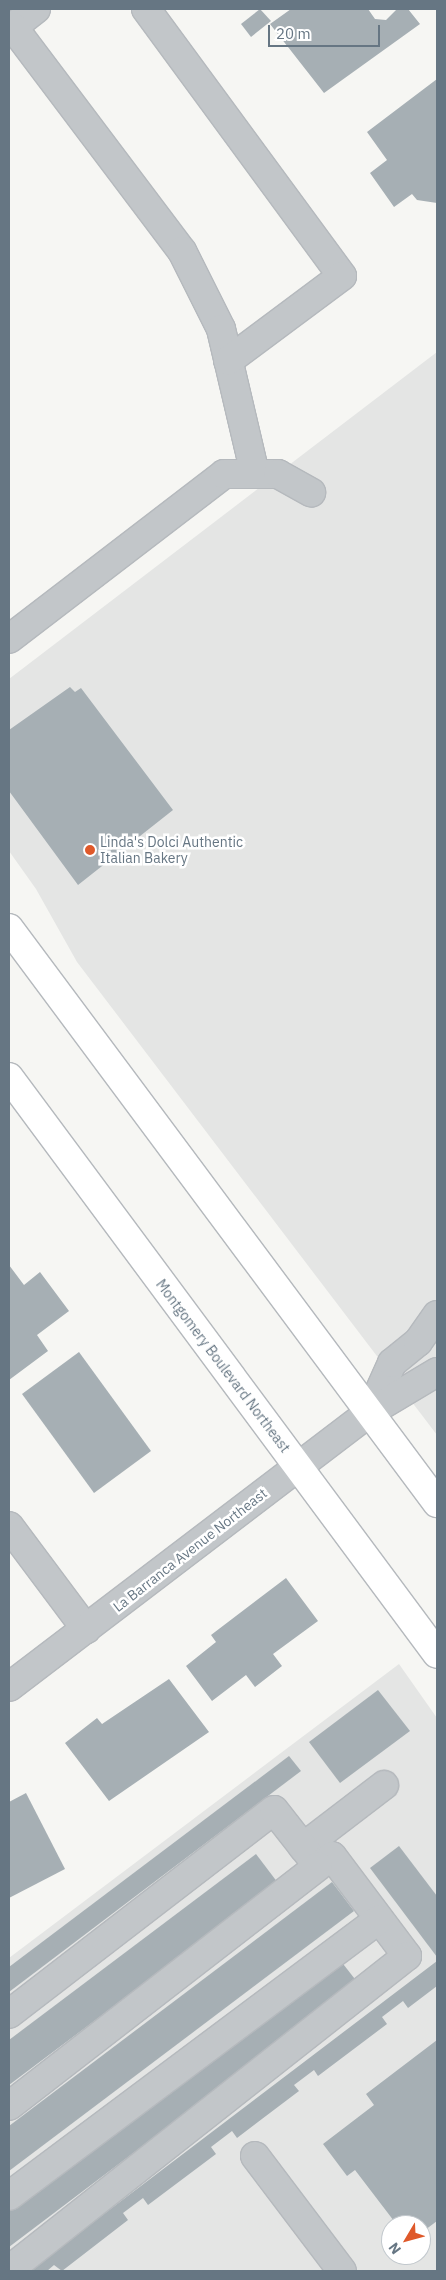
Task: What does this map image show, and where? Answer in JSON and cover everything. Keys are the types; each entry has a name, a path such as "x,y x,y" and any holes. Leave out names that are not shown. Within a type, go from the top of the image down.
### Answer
{"main road":[{"path":"9,928 437,1503"},
{"name":"Montgomery Boulevard Northeast","path":"9,1077 437,1654"}],"street":[{"path":"36,9 11,27 182,251 221,329 255,474"},
{"path":"146,9 342,276 228,360"},
{"path":"9,639 224,474 278,474 311,492"},
{"name":"La Barranca Avenue Northeast","path":"370,1412 392,1363 418,1342 437,1315"},
{"name":"La Barranca Avenue Northeast","path":"9,1687 370,1412 437,1372"},
{"path":"9,1526 86,1629"},
{"path":"9,2106 311,1857 384,1785"},
{"path":"9,2014 274,1810 311,1857"},
{"path":"9,2270 407,1956 332,1856 311,1857"},
{"path":"9,2196 379,1919"},
{"path":"255,2156 342,2271"}],"shaded area":[{"path":"437,352 437,1435 77,962 36,889 9,851 9,679"},
{"path":"399,1664 437,1718 437,2271 9,2271 9,1958"}],"building":[{"path":"260,9 271,21 251,37 241,24"},
{"path":"291,9 368,9 375,19 386,20 397,9 408,9 420,24 324,93 270,24"},
{"path":"437,79 437,203 417,200 412,194 394,207 370,173 387,160 367,132"},
{"path":"70,687 75,692 81,688 173,810 78,885 9,791 9,730"},
{"path":"9,1265 24,1285 40,1272 69,1311 37,1335 48,1351 9,1380"},
{"path":"79,1352 151,1451 94,1493 22,1394"},
{"path":"286,1578 318,1621 273,1654 282,1666 255,1687 246,1675 212,1701 186,1666 216,1642 211,1635"},
{"path":"169,1679 209,1732 109,1801 65,1743 97,1718 102,1724"},
{"path":"378,1690 410,1731 340,1783 309,1742"},
{"path":"289,1756 301,1771 9,1992 9,1967"},
{"path":"26,1793 65,1869 9,1898 9,1802"},
{"path":"399,1846 437,1896 437,1957 370,1868"},
{"path":"256,1854 278,1883 9,2085 9,2040"},
{"path":"332,1882 354,1911 9,2171 9,2126"},
{"path":"340,1960 358,1983 9,2247 9,2210"},
{"path":"437,1961 437,1986 408,2008 403,2001 382,2017 387,2024 318,2076 314,2070 294,2085 299,2091 237,2138 232,2131 211,2147 216,2154 148,2205 143,2198 123,2213 128,2220 62,2271 54,2265 47,2271 29,2271"},
{"path":"437,2040 437,2221 431,2226 431,2215 389,2215 355,2170 347,2176 323,2144 374,2105 366,2094"}],"place":[{"name":"Linda's Dolci Authentic Italian Bakery","path":"90,850"}]}
